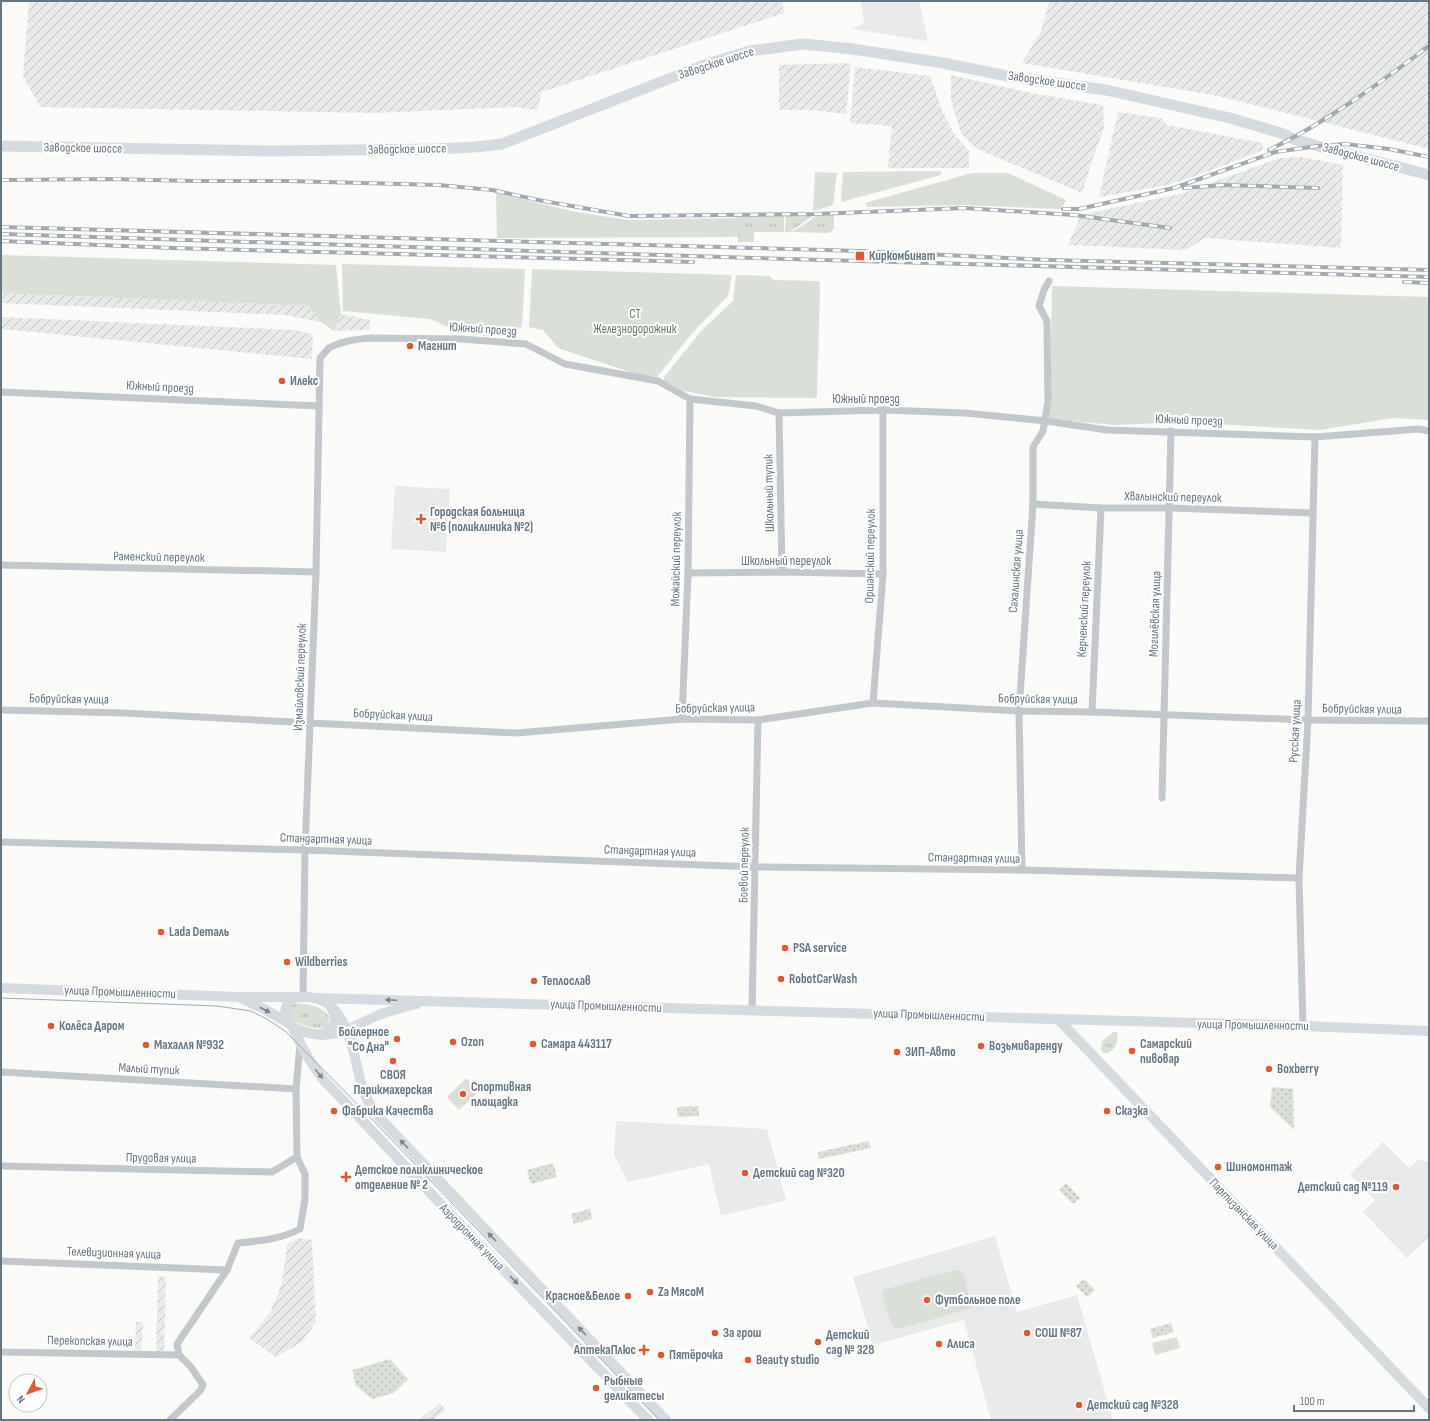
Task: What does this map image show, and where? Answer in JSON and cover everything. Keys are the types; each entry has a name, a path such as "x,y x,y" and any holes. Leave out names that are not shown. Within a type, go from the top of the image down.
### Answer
{"main road":[{"name":"Заводское шоссе","path":"1,146 276,151 434,149 502,144 707,64 750,51 803,44 853,49 936,62 1007,76 1106,90 1230,118 1318,146 1429,175"},
{"name":"улица Промышленности","path":"1,988 239,997 304,997 1429,1031"},
{"name":"улица Промышленности","path":"239,997 266,1010 291,1026"},
{"path":"304,997 325,1003 334,1014 335,1020 332,1028 321,1035 310,1033 291,1026 285,1012 288,1003 304,997"},
{"name":"улица Промышленности","path":"321,1035 331,1035 347,1031 382,1014 430,1001"},
{"name":"Аэродромная улица","path":"325,1003 329,1005 338,1015 347,1031 353,1046 363,1090 378,1116 666,1420"},
{"name":"Партизанская улица","path":"1059,1020 1429,1408"},
{"name":"Аэродромная улица","path":"291,1026 315,1069 323,1079 469,1234 648,1420"}],"street":[{"name":"Сахалинская улица","path":"1022,870 1019,711 1033,504 1033,447 1043,431 1048,401 1047,321 1039,306 1049,280"},
{"name":"Южный проезд","path":"320,358 329,348 343,342 364,338 461,339 526,344 565,364 658,381 690,399 756,406 779,413 883,410 965,413 1045,421 1107,430 1314,437 1418,429 1429,430"},
{"name":"Измайловский переулок","path":"304,997 305,850 316,572 320,358"},
{"name":"Южный проезд","path":"1,392 319,406"},
{"name":"Можайский переулок","path":"682,719 688,573 690,399"},
{"name":"Оршанский переулок","path":"873,703 883,574 883,410"},
{"name":"Школьный тупик","path":"779,413 782,572"},
{"name":"Могилёвская улица","path":"1162,798 1172,431"},
{"name":"Русская улица","path":"1302,1026 1298,878 1308,720 1314,437"},
{"name":"Хвалынский переулок","path":"1033,504 1101,508 1170,508 1313,513"},
{"name":"Керченский переулок","path":"1092,712 1101,508"},
{"name":"Раменский переулок","path":"1,565 316,572"},
{"name":"Школьный переулок","path":"688,573 782,572 883,574"},
{"name":"Бобруйская улица","path":"1,710 124,712 517,733 682,719 758,720 873,703 1019,711 1092,712 1308,720 1429,721"},
{"name":"Боевой переулок","path":"752,1010 758,720"},
{"name":"Стандартная улица","path":"1,842 305,850 756,866 1022,870 1298,878"},
{"path":"170,1420 200,1391 203,1385 191,1368 179,1355 177,1344 227,1270 238,1243 260,1241 288,1235 300,1229 305,1199 305,1174 297,1157 296,1089 300,1044"},
{"name":"Малый тупик","path":"1,1072 296,1089"},
{"name":"Прудовая улица","path":"1,1166 272,1172 297,1157"},
{"name":"Телевизионная улица","path":"1,1261 227,1270"},
{"name":"Перекопская улица","path":"1,1352 179,1355"}],"shaded area":[{"path":"29,1 782,1 784,13 542,92 537,110 514,107 373,113 40,107 23,76"},
{"path":"861,1 919,1 928,41 852,29 864,23"},
{"path":"1049,1 1429,1 1429,149 1218,96 1022,63 1041,31"},
{"path":"851,63 846,114 811,110 779,110 779,65"},
{"path":"855,67 930,76 941,108 954,134 969,151 969,168 888,168 892,126 850,123"},
{"path":"951,75 1031,93 1103,105 1104,128 1082,193 977,149 964,137 959,127 951,100"},
{"path":"1118,112 1161,118 1167,125 1263,143 1263,150 1168,185 1099,197"},
{"path":"1302,157 1343,165 1341,248 1205,238 1186,250 1068,245 1081,215 1183,193 1280,158"},
{"path":"1,293 309,306 321,322 285,315 1,303"},
{"path":"341,314 370,320 370,330 334,331"},
{"path":"1,317 294,330 313,334 312,359 1,329"},
{"name":"Городская больница №6 (поликлиника №2)","path":"395,486 450,489 446,552 391,549"},
{"name":"Детский сад №320","path":"616,1121 767,1129 786,1200 721,1216 709,1164 628,1182 614,1155"},
{"name":"Детский сад №119","path":"1383,1142 1409,1168 1419,1159 1429,1163 1429,1237 1407,1258 1363,1212 1375,1200 1350,1174"},
{"name":"СОШ №87","path":"995,1236 1017,1312 1077,1295 1113,1420 991,1420 964,1320 873,1345 853,1277"},
{"path":"299,1238 312,1240 316,1322 302,1342 276,1357 249,1338 270,1313 282,1283 287,1244"},
{"path":"158,1276 166,1277 164,1353 156,1352"},
{"path":"136,1322 143,1322 141,1350 135,1350"},
{"path":"440,1403 446,1410 433,1420 419,1420"}],"green space":[{"path":"941,171 941,175 841,202 843,172"},
{"path":"815,172 837,173 833,205 813,211"},
{"path":"972,173 1008,173 1066,200 1061,209 964,205 867,207 865,203"},
{"path":"496,193 576,212 628,220 736,218 738,237 497,238"},
{"path":"834,214 834,229 829,233 792,232 816,215"},
{"path":"784,215 784,232 754,232 754,242 738,242 736,216"},
{"path":"786,215 814,215 790,232 785,232"},
{"path":"1,255 336,265 341,314 334,331 321,322 309,306 1,293"},
{"path":"342,264 525,269 522,327 491,337 457,331 430,319 343,311"},
{"name":"СТ Железнодорожник","path":"532,269 732,275 728,296 693,332 657,377 639,375 558,348 543,330 529,327"},
{"path":"736,275 770,276 773,280 819,281 817,398 715,397 684,391 664,381 664,377 702,330 733,301"},
{"path":"1052,286 1429,297 1429,420 1394,418 1319,430 1181,422 1115,425 1048,419 1050,402"},
{"path":"293,1003 313,1006 323,1010 329,1017 328,1024 323,1028 316,1028 295,1022 291,1017 289,1008"},
{"path":"1114,1032 1117,1032 1117,1042 1115,1047 1108,1053 1103,1053 1101,1049 1102,1041"},
{"name":"Спортивная площадка","path":"466,1078 479,1091 459,1110 447,1097"},
{"path":"1272,1087 1293,1089 1294,1130 1270,1107"},
{"path":"698,1106 699,1116 678,1117 677,1107"},
{"path":"869,1141 871,1148 819,1159 818,1152"},
{"path":"553,1163 557,1177 531,1184 527,1170"},
{"path":"1066,1183 1080,1198 1073,1204 1059,1190"},
{"path":"590,1209 592,1219 574,1224 571,1214"},
{"name":"Футбольное поле","path":"956,1270 963,1274 971,1307 898,1329 891,1324 883,1291"},
{"path":"1084,1279 1095,1290 1087,1297 1076,1286"},
{"path":"1171,1323 1174,1332 1153,1338 1150,1329"},
{"path":"1177,1337 1180,1348 1155,1355 1152,1343"},
{"path":"390,1359 408,1379 394,1393 372,1399 355,1385 353,1370"}],"tram line":[{"path":"1,998 217,1006 251,1011 267,1019 285,1031 369,1116 659,1420"}],"railway":[{"path":"1269,150 1332,115 1429,46"},
{"path":"1063,209 1079,209 1174,188 1275,152 1345,144 1389,149 1429,157"},
{"path":"1,180 110,179 287,181 439,185 492,190 543,201 629,216 816,214 964,208 1074,215 1170,228"},
{"path":"1184,188 1223,185 1318,188"},
{"path":"1,227 860,251 1050,260 1429,270"},
{"path":"1,234 754,258 1429,277"},
{"path":"1,241 173,248 693,262"},
{"path":"1404,282 1429,283"}],"place":[{"name":"Киркомбинат","path":"860,256"},
{"name":"Магнит","path":"410,346"},
{"name":"Илекс","path":"282,381"},
{"name":"Городская больница №6 (поликлиника №2)","path":"421,519"},
{"name":"Lada Dеталь","path":"161,932"},
{"name":"PSA service","path":"785,948"},
{"name":"Wildberries","path":"287,962"},
{"name":"RobotCarWash","path":"781,979"},
{"name":"Теплослав","path":"534,981"},
{"name":"Колёса Даром","path":"51,1026"},
{"name":"Бойлерное \"Со Дна\"","path":"397,1039"},
{"name":"Ozon","path":"453,1042"},
{"name":"Самара 443117","path":"533,1044"},
{"name":"Махалля №932","path":"146,1045"},
{"name":"Возьмиваренду","path":"981,1046"},
{"name":"Самарский пивовар","path":"1132,1051"},
{"name":"ЗИП-Авто","path":"897,1052"},
{"name":"СВОЯ Парикмахерская","path":"393,1061"},
{"name":"Boxberry","path":"1269,1069"},
{"name":"Спортивная площадка","path":"463,1094"},
{"name":"Фабрика Качества","path":"334,1111"},
{"name":"Сказка","path":"1107,1111"},
{"name":"Шиномонтаж","path":"1218,1167"},
{"name":"Детский сад №320","path":"745,1173"},
{"name":"Детское поликлиническое отделение № 2","path":"346,1177"},
{"name":"Детский сад №119","path":"1396,1187"},
{"name":"Za МясоМ","path":"650,1292"},
{"name":"Красное&Белое","path":"628,1296"},
{"name":"Футбольное поле","path":"927,1300"},
{"name":"За грош","path":"715,1333"},
{"name":"СОШ №87","path":"1027,1333"},
{"name":"Детский сад № 328","path":"818,1342"},
{"name":"Алиса","path":"939,1344"},
{"name":"АптекаПлюс","path":"644,1350"},
{"name":"Пятёрочка","path":"661,1355"},
{"name":"Beauty studio","path":"748,1360"},
{"name":"Рыбные деликатесы","path":"596,1388"},
{"name":"Детский сад №328","path":"1079,1405"}]}
